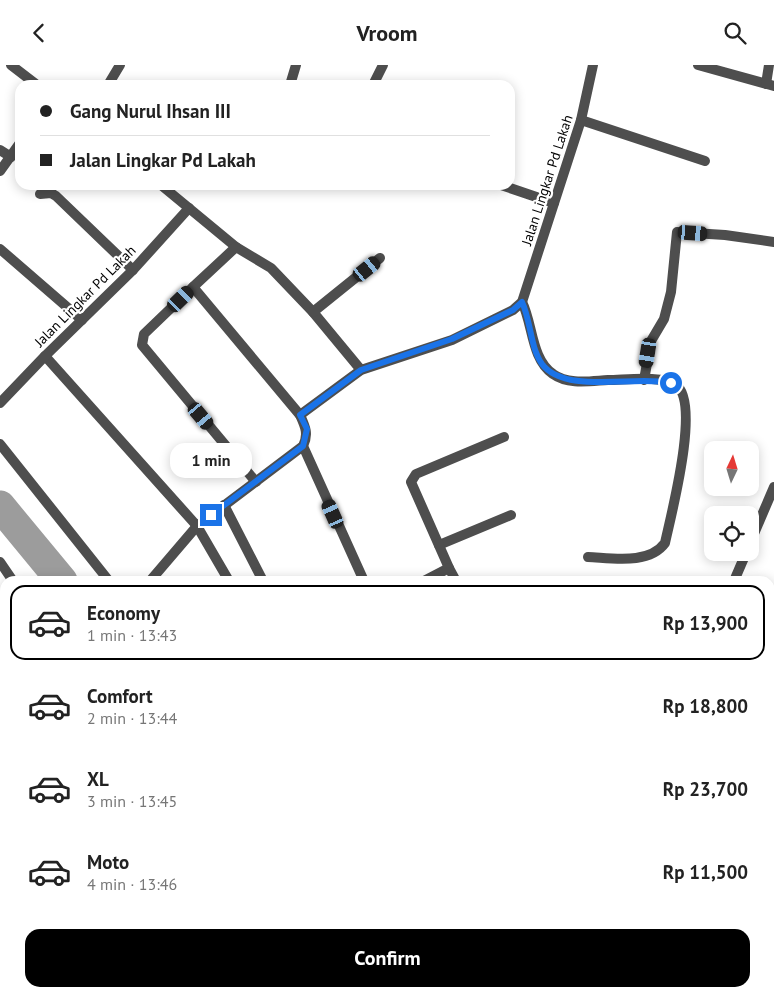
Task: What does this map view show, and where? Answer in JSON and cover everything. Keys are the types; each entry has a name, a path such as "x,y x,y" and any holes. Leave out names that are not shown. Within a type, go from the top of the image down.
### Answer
{"street":[{"path":"11,65 30,80"},
{"path":"111,80 120,65"},
{"path":"292,80 296,65"},
{"path":"376,80 383,65"},
{"name":"Jalan Lingkar Pd Lakah","path":"522,302 581,120 593,65"},
{"path":"698,65 770,85 769,65"},
{"path":"581,120 705,161"},
{"path":"0,150 10,157"},
{"path":"0,171 15,150"},
{"path":"167,190 236,247 271,268 313,312 361,370"},
{"path":"515,190 554,203"},
{"path":"40,194 51,193 56,196 134,270"},
{"name":"Jalan Lingkar Pd Lakah","path":"0,403 45,356 134,270 189,209"},
{"path":"644,380 651,341 664,319 672,292 677,232 726,235 774,242"},
{"path":"236,247 144,334 142,345 256,481"},
{"path":"0,249 82,320"},
{"path":"313,312 380,258"},
{"path":"193,287 300,415 307,429 303,446 362,576"},
{"path":"300,415 361,370 452,339 513,310 522,302 542,363 552,374 574,381 662,381 677,386 684,395 686,437 665,543 654,554 636,558 588,557"},
{"path":"45,356 197,526 226,576"},
{"path":"453,576 412,487 413,478 416,474 504,437"},
{"path":"0,444 105,576"},
{"path":"154,576 197,526 303,446"},
{"path":"759,522 774,487"},
{"path":"224,505 260,576"},
{"path":"439,545 511,515"},
{"path":"736,576 743,561"},
{"path":"434,576 449,568"}],"waterway":[{"path":"0,506 58,576"}],"route":[{"path":"211,515 303,446 306,441 307,429 300,415 361,370 452,339 513,310 522,302 542,363 552,374 564,380 574,381 638,379 671,383"}]}
